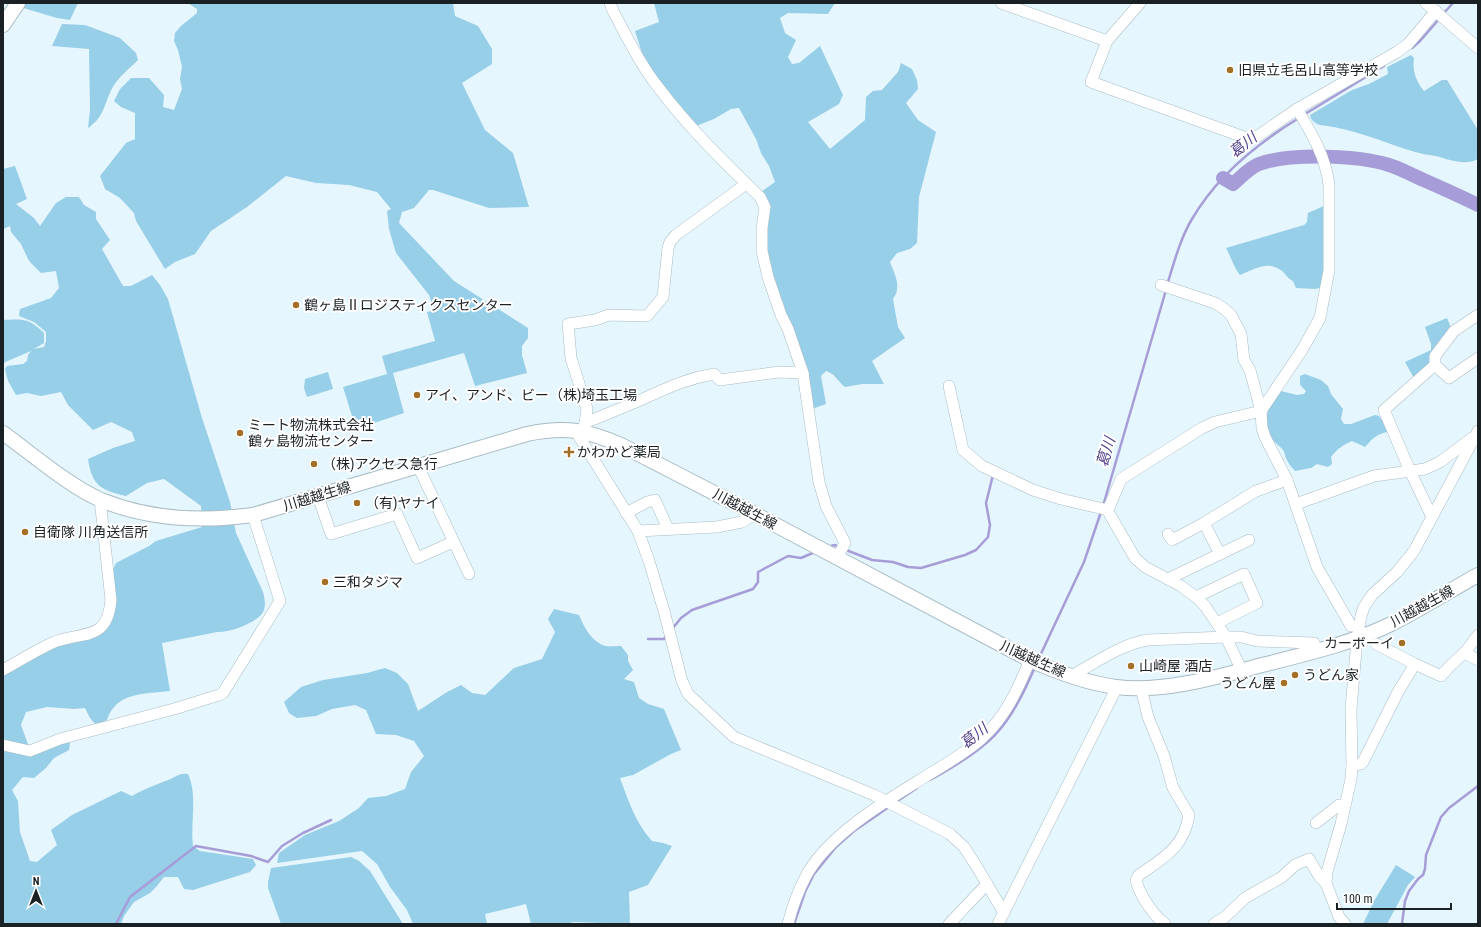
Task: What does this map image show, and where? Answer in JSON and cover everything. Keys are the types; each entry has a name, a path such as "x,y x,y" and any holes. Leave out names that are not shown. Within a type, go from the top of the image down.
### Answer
{"main road":[{"path":"3,25 18,3"},
{"name":"川越越生線","path":"3,433 76,486 100,499 149,514 186,519 219,519 253,515 527,434 543,430 581,428 623,446 755,514 1034,662 1071,676 1117,687 1141,688 1179,684 1242,671 1317,651 1354,633 1412,613 1478,575"}],"street":[{"path":"610,3 644,67 657,86 694,131 764,203 765,210 762,228 762,251 768,277 780,315 790,335 803,373 818,482 826,506 845,543 837,558"},
{"path":"1001,3 1107,42"},
{"path":"1140,3 1107,42 1091,82 1252,140 1300,113 1397,52 1408,44 1436,12"},
{"path":"1426,3 1478,48"},
{"path":"1242,671 1226,636 1205,606 1196,597 1180,586 1145,567 1135,558 1108,510 1121,478 1214,422 1261,412 1302,350 1320,318 1329,270 1328,172 1310,130 1300,113"},
{"path":"746,184 676,235 670,242 666,261 663,296 648,316 609,315 595,320 568,324 571,358 587,408 581,428 626,513 638,531 664,611 682,681 688,694 734,737 885,801 950,834 964,847 1004,913"},
{"path":"1161,285 1215,303 1230,315 1241,334 1244,360 1250,370 1261,412 1262,428 1265,437 1287,480 1317,566 1354,633"},
{"path":"1478,315 1454,331 1435,356 1435,365 1449,378 1478,358"},
{"path":"1432,517 1410,471 1384,410 1435,365"},
{"path":"581,428 677,383 699,376 714,374 720,380 779,372 803,373"},
{"path":"949,386 963,450 982,466 1033,490 1076,503 1108,510"},
{"path":"1296,504 1374,476 1425,469 1440,462 1476,434"},
{"path":"1326,883 1327,872 1345,805 1352,766 1351,708 1354,633 1364,607 1372,595 1397,572 1414,551 1476,434"},
{"path":"418,466 469,574"},
{"path":"1168,534 1172,540 1204,523 1256,491 1287,480"},
{"path":"318,496 331,534 397,514 417,558 453,542"},
{"path":"3,670 54,642 94,633 101,627 110,613 111,600 100,499"},
{"path":"626,513 647,502 655,500 668,529"},
{"path":"638,531 727,526 742,522 755,514"},
{"path":"3,745 30,751 60,739 174,709 223,692 280,601 253,515"},
{"path":"1204,523 1220,554"},
{"path":"1168,580 1249,540"},
{"path":"1196,597 1244,574 1258,603 1217,623"},
{"path":"1376,644 1441,676 1464,653 1478,635"},
{"path":"1071,676 1125,646 1147,640 1226,636 1241,637 1257,641 1314,643 1317,651"},
{"path":"1464,653 1478,660"},
{"path":"788,924 806,875 825,849 864,816 885,801 957,757 981,739 999,721 1034,662"},
{"path":"1352,766 1358,766 1363,762 1398,692 1415,664"},
{"path":"998,924 1080,757 1117,687"},
{"path":"1141,688 1148,717 1164,756 1173,788 1189,816 1186,831 1172,852 1139,875 1136,880 1138,888 1158,922"},
{"path":"1316,823 1339,805 1345,805"},
{"path":"1214,924 1225,917 1245,898 1282,877 1295,865 1309,859 1319,876 1326,883 1339,917 1345,924"},
{"path":"949,924 987,884"}],"shaded area":[{"path":"23,3 78,3 70,20 57,18 20,7"},
{"path":"188,3 453,3 455,16 478,26 492,49 492,64 462,83 485,130 513,153 529,207 489,208 429,190 414,208 402,212 399,223 454,281 528,328 528,338 522,346 522,355 527,373 475,386 464,353 393,373 404,413 356,429 343,387 387,374 382,356 435,341 427,312 434,310 429,295 396,253 389,229 387,211 391,209 377,192 349,185 316,183 286,176 247,207 211,231 195,254 175,262 165,269 136,221 134,213 120,198 105,189 100,176 126,143 135,139 135,113 121,107 114,101 120,89 131,78 149,78 164,95 163,107 174,110 182,89 180,79 182,67 174,41 175,33 197,13 197,9"},
{"path":"654,3 835,3 828,14 788,13 780,18 785,33 796,40 788,57 792,64 799,63 820,46 843,95 839,104 808,122 830,149 865,120 866,97 873,91 882,90 898,72 901,63 912,69 917,80 918,89 906,103 918,120 936,132 919,197 917,243 910,249 897,253 890,262 897,281 897,290 893,299 898,327 905,338 872,361 884,384 862,384 845,387 834,376 826,371 821,376 826,404 812,409 805,372 773,276 766,249 761,192 775,182 769,166 739,108 731,109 714,119 696,126 658,81 643,56 635,31 659,22"},
{"path":"62,24 85,25 120,38 136,53 138,60 116,82 102,113 88,128 90,110 89,49 52,46"},
{"path":"1411,55 1414,58 1415,76 1424,91 1442,80 1447,80 1478,130 1478,159 1468,162 1452,161 1436,156 1418,153 1356,132 1320,125 1311,119 1310,115 1352,90 1369,84 1388,74 1387,67"},
{"path":"15,166 27,199 16,204 34,218 40,226 56,203 66,197 79,197 84,205 96,212 96,219 110,240 102,249 123,286 131,286 152,275 168,299 202,418 230,502 236,533 263,592 265,604 264,610 260,616 246,625 227,631 162,643 170,691 141,694 124,699 111,711 107,720 96,725 90,718 85,708 74,709 47,707 26,712 21,725 29,747 65,740 70,743 69,750 54,758 46,768 34,778 23,777 12,790 18,801 20,832 30,861 37,862 57,845 51,830 72,815 121,791 132,796 180,775 188,774 193,791 193,846 200,851 253,859 256,865 250,872 193,890 184,889 178,877 164,877 150,893 134,902 124,916 121,924 3,924 3,675 46,650 101,631 111,574 116,563 156,541 202,527 201,506 164,479 147,483 126,496 104,489 95,481 88,459 113,448 135,441 132,432 111,422 93,430 68,405 61,392 41,396 27,393 16,395 8,381 5,369 7,366 23,364 27,361 28,355 31,351 3,363 3,320 25,320 34,324 44,333 44,343 34,349 44,347 46,332 34,322 19,316 20,309 51,298 59,288 56,271 41,273 29,261 21,244 11,232 10,226 3,229 3,169"},
{"path":"1326,205 1323,286 1316,289 1296,288 1293,281 1289,279 1281,270 1269,266 1260,267 1240,275 1226,248 1304,225 1307,222 1308,213"},
{"path":"1447,318 1452,330 1433,363 1415,380 1405,362 1431,350 1431,344 1425,327"},
{"path":"328,372 333,389 307,397 304,388 305,379"},
{"path":"1305,374 1321,380 1328,386 1331,394 1343,409 1341,419 1344,424 1351,424 1375,415 1379,416 1387,427 1387,432 1375,437 1365,447 1352,441 1343,446 1331,457 1332,464 1328,467 1317,464 1311,468 1295,471 1285,456 1284,451 1273,440 1268,427 1267,414 1272,402 1281,391 1297,395 1304,394 1306,391 1300,385 1300,376"},
{"path":"554,609 579,615 589,633 600,644 605,646 621,646 628,655 628,661 633,670 624,679 634,682 639,698 648,704 664,709 681,750 633,775 620,778 633,811 646,834 652,841 672,846 648,885 629,892 630,924 573,922 567,924 531,924 526,904 485,914 487,924 413,924 407,910 390,887 377,864 362,851 277,863 279,853 305,835 339,821 359,808 368,798 386,796 405,789 411,772 424,756 414,741 396,735 376,734 366,710 355,705 332,709 316,716 297,718 289,713 284,702 301,687 323,680 367,673 385,668 397,673 408,684 418,711 447,692 461,685 472,693 485,695 514,668 542,659 555,632 548,619"},
{"path":"351,857 359,861 370,871 403,924 281,924 268,888 271,868"},
{"path":"1396,865 1415,877 1408,885 1387,924 1363,924 1374,901"}],"waterway":[{"name":"葛川","path":"1443,14 1453,3"},
{"name":"葛川","path":"1412,48 1440,18"},
{"name":"葛川","path":"1305,114 1384,66"},
{"name":"葛川","path":"1167,285 1184,235 1202,203 1213,189 1253,150 1299,118"},
{"path":"1223,178 1233,184 1255,166 1272,160 1306,157 1342,157 1389,165 1478,205"},
{"name":"葛川","path":"1103,506 1166,290"},
{"path":"846,550 872,560 893,562 908,567 921,568 965,555 976,550 988,537 990,525 986,503 993,475"},
{"name":"葛川","path":"1039,658 1084,562 1101,512"},
{"path":"827,547 835,545 839,547"},
{"path":"672,629 681,618 692,610 753,589 758,582 758,572 788,556 801,558 815,552"},
{"path":"648,639 664,639 666,636"},
{"name":"葛川","path":"930,780 964,760 995,735 1013,711 1023,694 1035,667"},
{"path":"1402,924 1405,901 1409,891 1423,875 1426,855 1441,817 1449,808 1478,786"},
{"name":"葛川","path":"896,802 917,788"},
{"name":"葛川","path":"794,924 805,892 814,874 836,847 854,831 889,807"},
{"path":"116,924 130,897 196,846 251,856 268,862 282,846 303,833 331,820"}],"place":[{"name":"旧県立毛呂山高等学校","path":"1230,70"},
{"name":"鶴ヶ島Ⅱロジスティクスセンター","path":"296,305"},
{"name":"アイ、アンド、ビー（株)埼玉工場","path":"417,395"},
{"name":"ミート物流株式会社 鶴ヶ島物流センター","path":"240,433"},
{"name":"かわかど薬局","path":"569,452"},
{"name":"（株)アクセス急行","path":"314,464"},
{"name":"（有)ヤナイ","path":"357,503"},
{"name":"自衛隊 川角送信所","path":"25,532"},
{"name":"三和タジマ","path":"325,582"},
{"name":"カーボーイ","path":"1402,643"},
{"name":"山崎屋 酒店","path":"1131,666"},
{"name":"うどん家","path":"1295,675"},
{"name":"うどん屋","path":"1284,683"}]}
